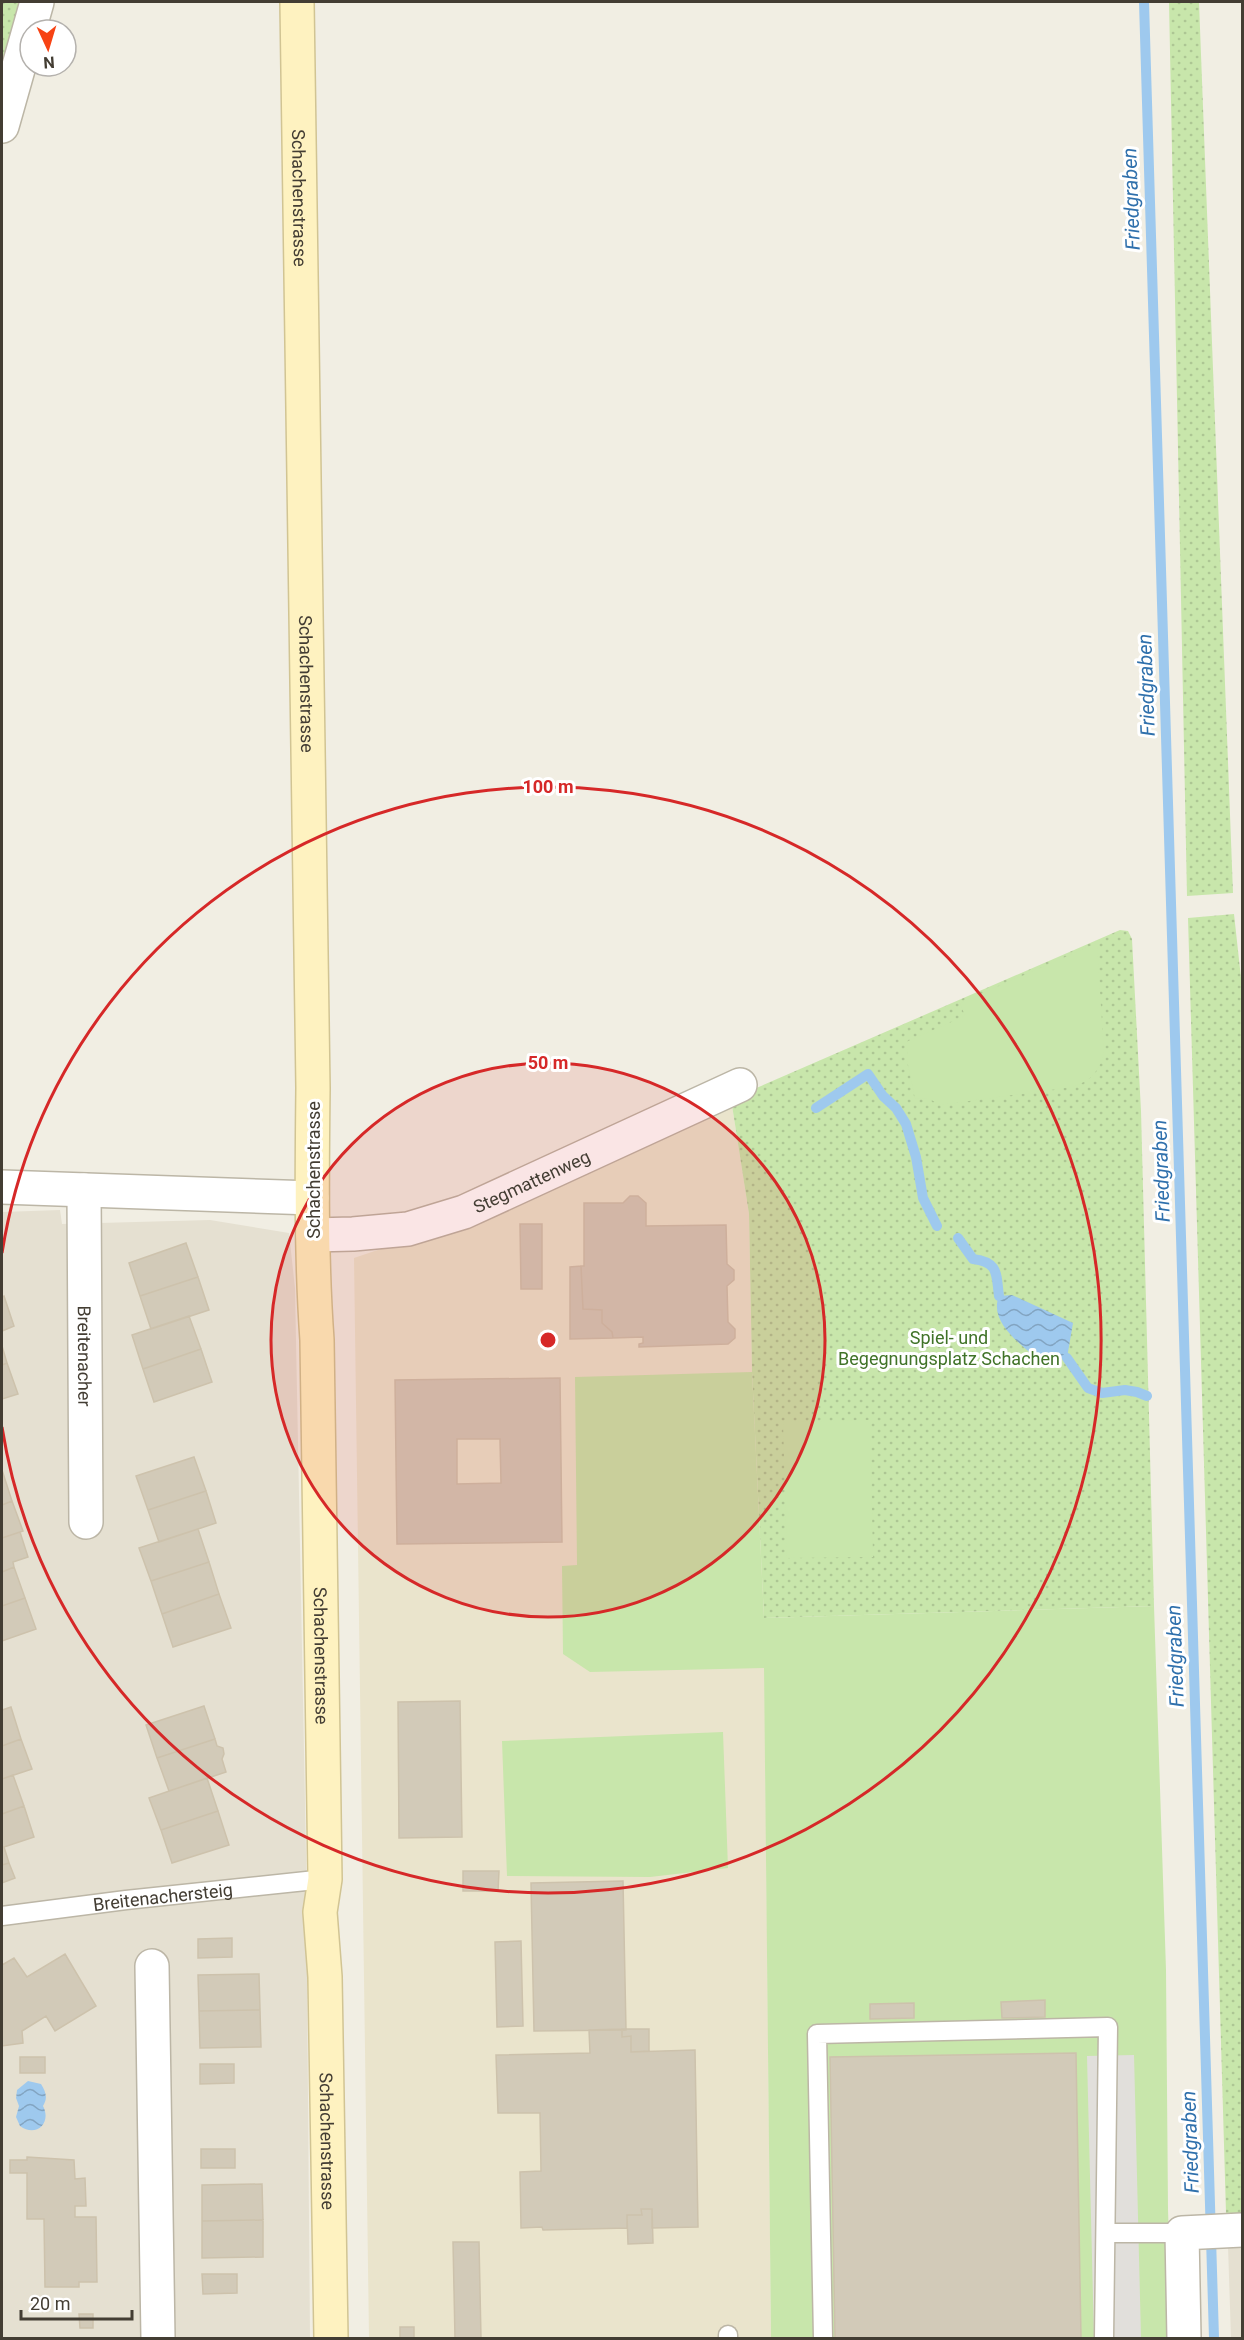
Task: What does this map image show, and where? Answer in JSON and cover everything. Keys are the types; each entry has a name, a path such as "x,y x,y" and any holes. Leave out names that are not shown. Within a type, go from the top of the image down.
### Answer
{"street":[{"path":"2,126 37,2"},
{"name":"Schachenstrasse","path":"297,2 313,1088 312,1235 317,1340 325,1879 320,1912 325,1977 332,2338"},
{"name":"Stegmattenweg","path":"312,1235 353,1234 408,1228 464,1212 740,1084"},
{"path":"2,1187 312,1198"},
{"name":"Breitenacher","path":"84,1190 86,1522"},
{"path":"152,1966 158,2338"},
{"path":"1184,2338 1212,2231"}],"lane":[{"name":"Breitenachersteig","path":"2,1916 325,1879"},
{"path":"823,2338 817,2034 1108,2027 1104,2338"},
{"path":"1106,2234 1212,2231"}],"shaded area":[{"path":"731,1099 749,1214 752,1372 764,1618 771,2338 369,2338 354,1258 428,1233"},
{"path":"60,1210 62,1224 210,1220 289,1233 295,1288 306,1855 310,2338 2,2338 2,1212"},
{"path":"1134,2055 1141,2338 1094,2338 1087,2056"},
{"path":"1228,2246 1242,2246 1242,2338 1231,2338"}],"green space":[{"path":"2,2 25,2 21,18 18,18 18,28 2,86"},
{"path":"1169,2 1199,2 1233,893 1187,896"},
{"path":"1234,914 1242,987 1242,2213 1226,2213 1188,918"},
{"name":"Spiel- und Begegnungsplatz Schachen","path":"1120,930 1128,931 1132,939 1141,1111 1154,1606 764,1618 752,1372 749,1214 731,1099"},
{"path":"1097,943 1104,1055 1096,1072 1089,1079 1072,1087 940,1105 928,1098 915,1099 907,1060 908,1041 965,1016 960,1003"},
{"path":"752,1372 764,1618 1154,1606 1166,1970 1168,2209 1172,2338 771,2338 764,1668 590,1672 563,1654 562,1566 577,1565 575,1377"},
{"path":"870,1420 873,1557 787,1558 783,1422"},
{"path":"723,1732 728,1868 650,1877 507,1876 502,1741"}],"water":[{"path":"1012,1295 1073,1323 1067,1358 1039,1361 1009,1333 998,1315 997,1306 999,1296"},
{"path":"28,2081 41,2084 46,2095 43,2106 44,2123 41,2127 32,2130 20,2126 16,2117 19,2106 16,2098 17,2090"}],"building":[{"path":"630,1196 638,1196 646,1203 646,1226 726,1225 727,1264 734,1270 734,1280 727,1286 728,1322 735,1329 735,1338 728,1344 639,1347 639,1344 643,1343 643,1337 613,1338 612,1332 602,1323 602,1310 583,1309 581,1266 584,1266 584,1203 623,1203"},
{"path":"520,1224 542,1224 542,1289 521,1289"},
{"path":"186,1243 198,1277 140,1296 129,1263"},
{"path":"581,1266 583,1309 602,1310 602,1323 612,1332 613,1338 570,1339 570,1267"},
{"path":"198,1277 209,1310 151,1329 140,1296"},
{"path":"4,1296 14,1326 2,1331 2,1297"},
{"path":"189,1316 201,1349 143,1369 132,1335"},
{"path":"2,1346 7,1363 2,1365"},
{"path":"201,1349 212,1382 154,1402 143,1369"},
{"path":"7,1363 18,1394 2,1399 2,1365"},
{"path":"560,1378 562,1542 397,1544 395,1380","holes":["457,1439 500,1439 501,1483 457,1484"]},
{"path":"194,1457 206,1491 148,1510 136,1476"},
{"path":"2,1470 12,1501 2,1505"},
{"path":"206,1491 216,1523 159,1542 148,1510"},
{"path":"12,1501 23,1531 2,1538 2,1505"},
{"path":"198,1529 209,1562 151,1581 139,1548"},
{"path":"20,1532 28,1557 13,1562 14,1567 2,1572 2,1538"},
{"path":"209,1562 219,1594 162,1614 151,1581"},
{"path":"14,1567 25,1598 2,1606 2,1572"},
{"path":"219,1594 231,1628 173,1647 162,1614"},
{"path":"25,1598 36,1629 2,1641 2,1606"},
{"path":"460,1701 462,1837 399,1838 398,1702"},
{"path":"204,1706 215,1739 157,1758 146,1725"},
{"path":"11,1707 21,1739 2,1746 2,1710"},
{"path":"21,1739 32,1769 2,1779 2,1746"},
{"path":"215,1739 217,1746 223,1748 222,1759 226,1772 169,1791 157,1758"},
{"path":"13,1775 24,1806 2,1814 2,1779"},
{"path":"207,1778 218,1811 161,1830 149,1798"},
{"path":"24,1806 34,1837 4,1847 9,1863 2,1865 2,1814"},
{"path":"218,1811 229,1845 172,1863 161,1830"},
{"path":"9,1863 15,1878 2,1883 2,1865"},
{"path":"463,1871 499,1871 498,1891 463,1891"},
{"path":"623,1881 626,2030 534,2031 531,1883"},
{"path":"232,1938 232,1957 198,1958 198,1939"},
{"path":"521,1941 523,2026 497,2027 495,1942"},
{"path":"65,1954 96,2006 55,2031 46,2016 22,2031 23,2043 2,2046 2,1965 14,1958 27,1977"},
{"path":"259,1974 260,2010 199,2011 198,1975"},
{"path":"1045,2000 1045,2017 1002,2018 1001,2002"},
{"path":"914,2003 914,2018 870,2019 870,2004"},
{"path":"260,2010 261,2047 200,2048 199,2011"},
{"path":"622,2029 622,2037 631,2036 631,2052 695,2050 698,2227 652,2228 652,2209 641,2209 642,2215 627,2215 627,2228 543,2230 542,2227 521,2228 520,2172 541,2171 540,2113 498,2113 496,2055 590,2053 589,2030"},
{"path":"622,2029 649,2029 649,2051 631,2052 631,2036 622,2037"},
{"path":"1076,2053 1081,2338 835,2338 830,2057"},
{"path":"20,2057 45,2057 45,2073 20,2073"},
{"path":"200,2064 234,2064 234,2083 200,2084"},
{"path":"201,2149 235,2149 235,2168 201,2168"},
{"path":"27,2157 74,2160 75,2179 85,2178 86,2206 75,2206 75,2217 96,2217 97,2282 79,2282 79,2287 45,2287 44,2219 27,2219 27,2173 10,2173 10,2160 27,2160"},
{"path":"262,2184 263,2220 202,2221 202,2185"},
{"path":"641,2209 652,2209 653,2243 628,2244 627,2215 642,2215"},
{"path":"263,2220 263,2257 202,2258 202,2221"},
{"path":"453,2242 479,2242 481,2338 455,2338"},
{"path":"202,2274 237,2274 237,2293 203,2294"},
{"path":"79,2314 93,2314 93,2328 80,2328"},
{"path":"400,2327 414,2327 414,2338 400,2338"}],"waterway":[{"name":"Friedgraben","path":"1144,2 1214,2338"},
{"path":"816,1108 868,1074 906,1124 916,1157 923,1198 937,1226"},
{"path":"958,1238 973,1259 988,1263 995,1270 999,1296"},
{"path":"1067,1358 1088,1388 1102,1393 1125,1390 1147,1396"}]}
